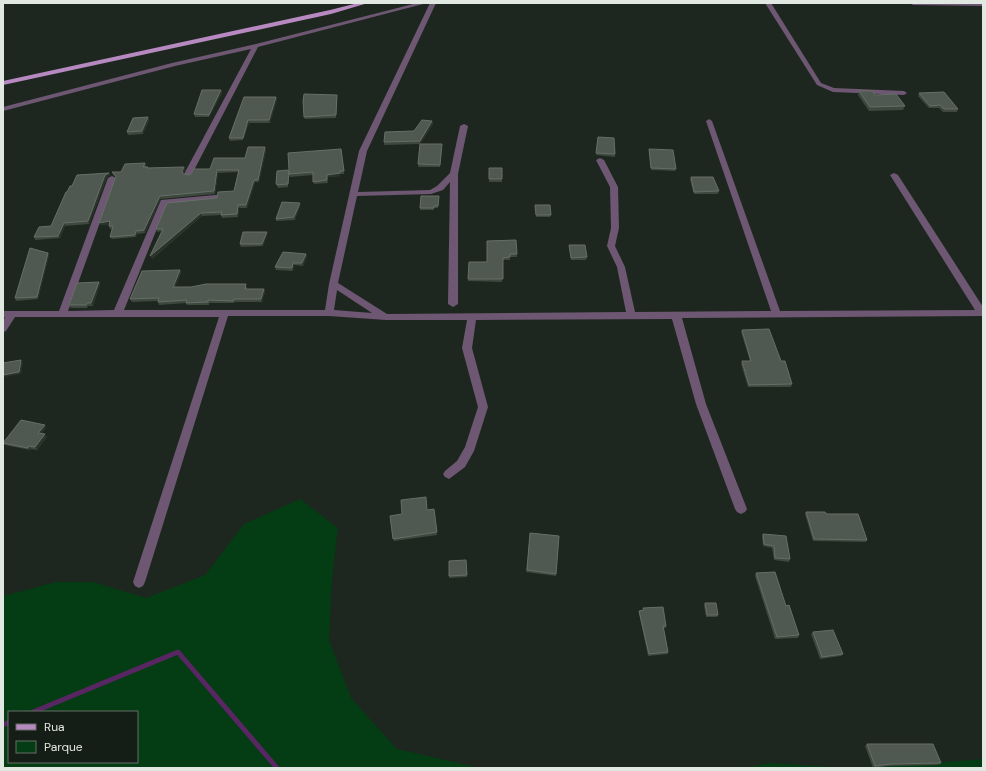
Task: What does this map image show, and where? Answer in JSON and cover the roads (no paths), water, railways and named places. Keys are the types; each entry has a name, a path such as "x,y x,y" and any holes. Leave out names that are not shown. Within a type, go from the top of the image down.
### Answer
{"main road":[{"path":"3,83 331,12 365,3"}],"street":[{"path":"3,109 189,60 256,46 424,3"},
{"path":"329,313 333,284 364,152 432,3"},
{"path":"768,3 819,84 833,90 904,92"},
{"path":"913,3 983,4"},
{"path":"188,174 256,46"},
{"path":"709,121 778,315"},
{"path":"453,304 454,174 464,126"},
{"path":"600,160 614,187 615,228 611,246 621,268 631,316"},
{"path":"354,194 431,192 440,188 454,174"},
{"path":"894,174 982,313"},
{"path":"62,314 112,178"},
{"path":"118,313 164,202 215,197"},
{"path":"333,284 386,317"},
{"path":"139,582 225,313"},
{"path":"3,329 8,314 329,313 386,317 472,317 982,313"},
{"path":"676,315 701,404 741,509"},
{"path":"449,474 461,464 470,448 482,408 467,348 472,317"}],"waterway":[{"path":"35,711 178,652 277,768"},
{"path":"3,725 8,722"}]}
